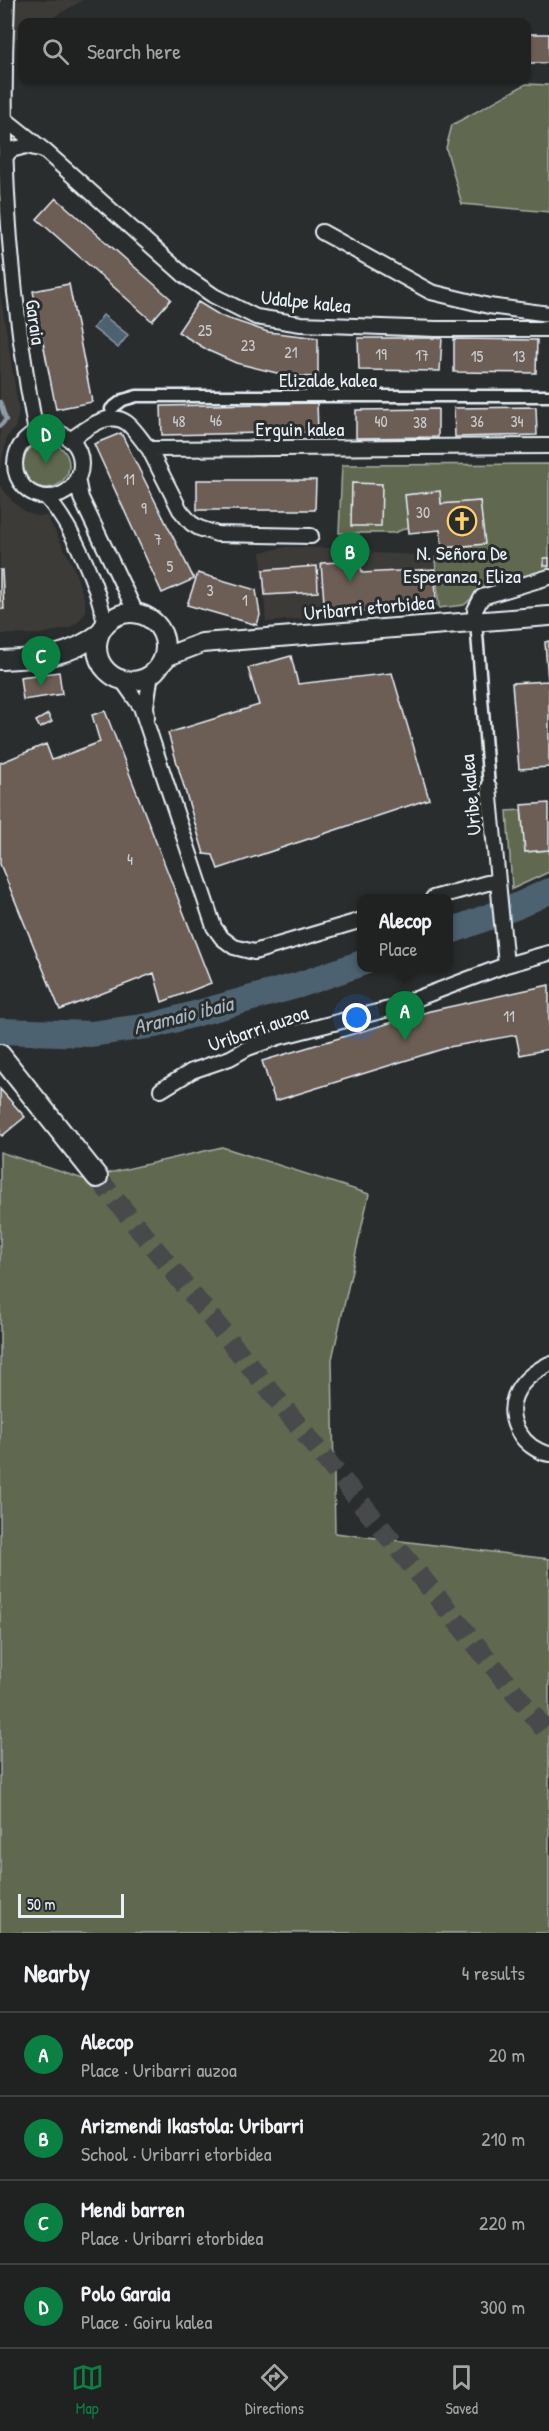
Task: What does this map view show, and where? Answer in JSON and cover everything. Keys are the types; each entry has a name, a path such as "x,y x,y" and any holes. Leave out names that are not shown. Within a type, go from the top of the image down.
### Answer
{"main road":[{"path":"0,1055 97,1177"}],"street":[{"name":"Garaia","path":"7,0 1,60 0,164 19,344 36,433"},
{"name":"Udalpe kalea","path":"1,116 45,151 185,276 214,296 256,317 319,325 436,329 549,329"},
{"path":"0,164 11,150 17,148 26,146 45,151"},
{"path":"322,232 431,292 489,306 549,314"},
{"name":"Elizalde kalea","path":"111,409 123,400 137,396 549,396"},
{"path":"70,440 99,420 112,419 126,422 149,449 180,510 191,523 199,528 217,534 311,536"},
{"path":"77,478 64,492 46,497 37,495 22,485 15,468 15,458 19,447 36,433 54,432 70,440 75,447 81,462 77,478 81,498 136,613"},
{"name":"Erguin kalea","path":"149,449 549,446"},
{"path":"0,469 15,468"},
{"path":"46,497 60,512 82,557 103,612 103,629 97,643 102,665 122,680 141,707 214,927 222,938 234,947 254,952 357,921"},
{"path":"476,621 475,610 482,597 549,577"},
{"path":"0,660 61,654 74,650 114,618 136,613 151,619 162,634 165,645 164,656 155,670 146,706 147,723"},
{"name":"Uribarri etorbidea","path":"194,645 549,616"},
{"name":"Uribe kalea","path":"476,621 506,965"},
{"path":"157,625 194,645"},
{"path":"122,680 132,681 155,670 168,656 194,645"},
{"path":"61,654 102,665"},
{"path":"447,894 497,882"},
{"name":"Uribarri auzoa","path":"161,1090 192,1071 279,1037 389,1009 506,965 549,953"},
{"path":"549,1364 537,1370 522,1384 514,1396 512,1413 524,1441 538,1452 549,1454"}],"shaded area":[{"path":"0,0 83,0 52,18 18,18 18,37 0,48"},
{"path":"0,292 19,412 15,428 7,437 0,470"},
{"path":"0,485 12,501 24,511 36,516 47,516 73,566 85,601 85,613 69,628 40,634 0,634"},
{"path":"287,547 371,549 372,553 435,558 436,606 266,622 261,552"}],"green space":[{"path":"526,84 549,85 549,212 462,204 446,148 452,125"},
{"path":"51,442 63,448 68,456 68,474 63,482 55,487 41,488 29,482 24,474 23,460 29,448 37,443"},
{"path":"549,464 549,567 543,573 495,583 481,590 464,605 439,608 435,558 442,558 442,548 484,544 480,501 441,504 440,492 406,495 409,527 394,533 339,533 342,465"},
{"path":"521,810 525,852 549,850 549,872 512,889 507,811"},
{"path":"222,1147 369,1194 332,1359 335,1533 549,1559 549,1933 0,1933 0,1152 83,1179"}],"water":[{"path":"103,315 128,335 118,348 93,328"}],"building":[{"path":"531,34 549,34 549,63 531,63"},
{"path":"56,198 171,299 152,321 37,219"},
{"path":"69,284 92,402 56,409 33,291"},
{"path":"198,302 221,316 268,332 318,338 318,377 289,376 236,363 209,351 178,332"},
{"path":"358,338 442,338 440,371 359,370"},
{"path":"454,339 537,340 536,373 454,372"},
{"path":"317,403 318,432 162,435 161,406"},
{"path":"536,407 537,435 455,437 454,408"},
{"path":"438,409 438,437 356,438 356,410"},
{"path":"121,433 194,579 162,593 94,444"},
{"path":"197,480 316,480 315,510 197,510"},
{"path":"352,483 382,484 381,526 351,526"},
{"path":"440,491 441,504 480,501 485,544 442,548 440,530 409,533 405,495"},
{"path":"544,558 549,558 549,566 544,566"},
{"path":"360,561 362,573 435,569 436,606 325,615 321,563"},
{"path":"317,566 318,592 265,595 263,570"},
{"path":"0,570 2,570 4,609 0,609"},
{"path":"198,573 256,590 260,615 257,625 187,605"},
{"path":"549,641 549,767 519,769 512,683 548,681 545,642"},
{"path":"291,656 298,684 392,673 429,799 218,869 213,855 204,854 168,733 259,705 248,668"},
{"path":"59,672 62,694 23,700 20,677"},
{"path":"105,711 211,983 162,1002 154,973 60,1010 0,864 0,763 46,744 52,760 100,742 92,715"},
{"path":"48,714 52,722 40,728 36,721"},
{"path":"549,803 549,850 525,852 521,805"},
{"path":"549,985 549,1049 520,1055 516,1035 449,1047 275,1101 262,1061 430,1011"},
{"path":"0,1089 25,1117 2,1136 0,1134"}],"waterway":[{"path":"0,402 6,420 0,426"},
{"name":"Aramaio ibaia","path":"453,930 515,907 549,891"},
{"name":"Aramaio ibaia","path":"0,1031 91,1034 155,1025 299,985 357,965"}],"tunnel":[{"path":"97,1177 549,1735"}],"place":[{"name":"Polo Garaia","path":"46,464"},
{"name":"N. Señora De Esperanza, Eliza","path":"462,521"},
{"name":"Arizmendi Ikastola: Uribarri","path":"350,582"},
{"name":"Mendi barren","path":"41,686"},
{"name":"Alecop","path":"405,1041"}]}
